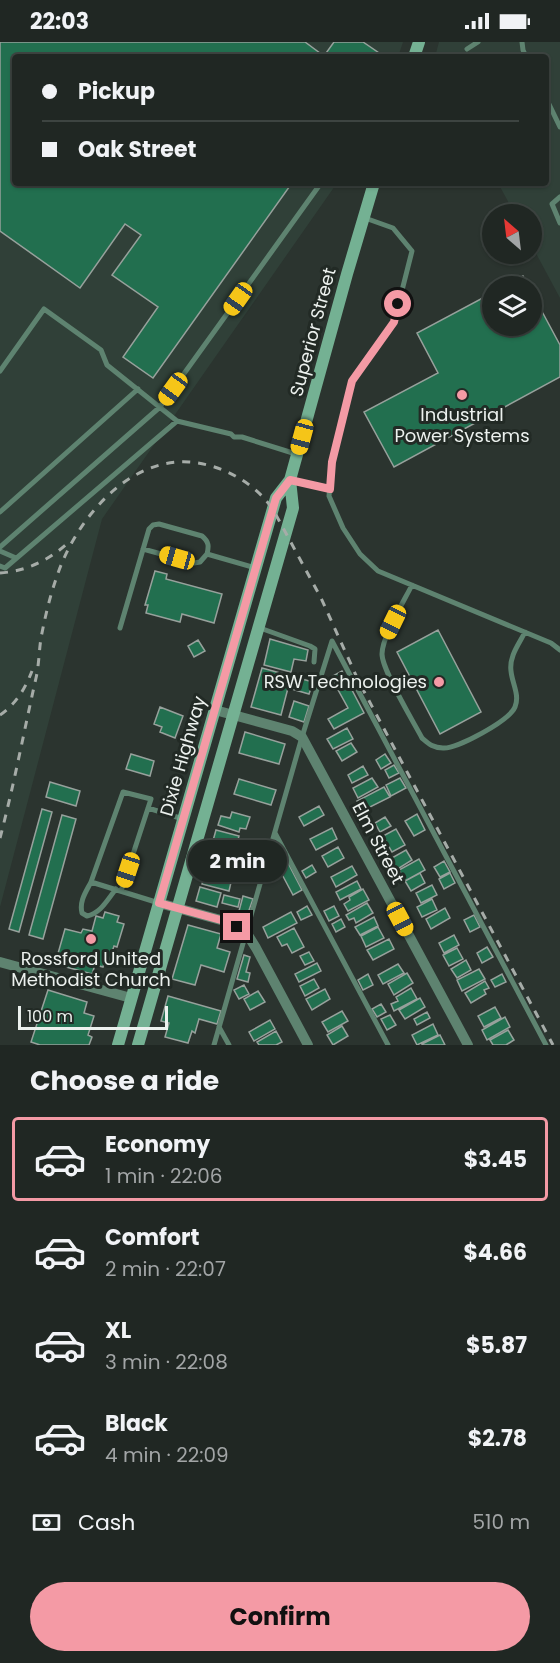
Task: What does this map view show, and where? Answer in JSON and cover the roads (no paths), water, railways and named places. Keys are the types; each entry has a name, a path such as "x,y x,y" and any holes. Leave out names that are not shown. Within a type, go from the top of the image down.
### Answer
{"main road":[{"name":"Superior Street","path":"138,1045 293,508 290,480 373,186"},
{"name":"Dixie Highway","path":"118,1045 276,498 290,480"},
{"path":"256,568 273,574"}],"street":[{"path":"215,710 292,731 302,737"},
{"name":"Elm Street","path":"302,737 468,1045"},
{"path":"159,903 228,922 246,932 308,1045"},
{"path":"0,962 131,998"}],"lane":[{"path":"467,49 478,42"},
{"path":"549,104 560,126"},
{"path":"16,558 0,549 160,407 319,186"},
{"path":"560,196 552,204 560,223"},
{"path":"364,217 393,228 412,250 394,322 352,381 332,462 329,496 343,528 360,554 378,571 551,643 560,650"},
{"path":"0,371 44,309 101,350 107,365 177,421 231,434 234,432 242,437 297,455"},
{"path":"0,512 138,389"},
{"path":"2,569 177,421"},
{"path":"290,480 330,489"},
{"path":"120,628 143,549 149,529 153,525 159,524 202,536 207,540 209,546 207,554 200,562 194,563 143,549"},
{"path":"207,554 256,568"},
{"path":"412,585 384,641 382,655 387,671 422,738 432,746 445,749 463,743 504,720 515,708 517,694 510,669 512,655 525,632"},
{"path":"258,627 315,649 314,662"},
{"path":"214,1045 302,737 332,641 546,1045"},
{"path":"123,792 151,799 119,890 100,911 87,916 82,913 81,908 91,882 123,792"},
{"path":"148,808 183,819"},
{"path":"274,833 388,1045"},
{"path":"91,882 159,903"},
{"path":"219,1027 229,1045"}],"railway":[{"path":"0,838 36,678 48,607 65,555 76,535 106,497 124,482 144,471 166,464 189,462 214,467 249,485 275,513 321,598 359,682 553,1045"},
{"path":"0,573 20,570 38,563 70,541"},
{"path":"0,715 19,696 32,671"}],"place":[{"name":"Industrial Power Systems","path":"462,395"},
{"name":"RSW Technologies","path":"439,682"},
{"name":"Rossford United Methodist Church","path":"91,939"}]}
